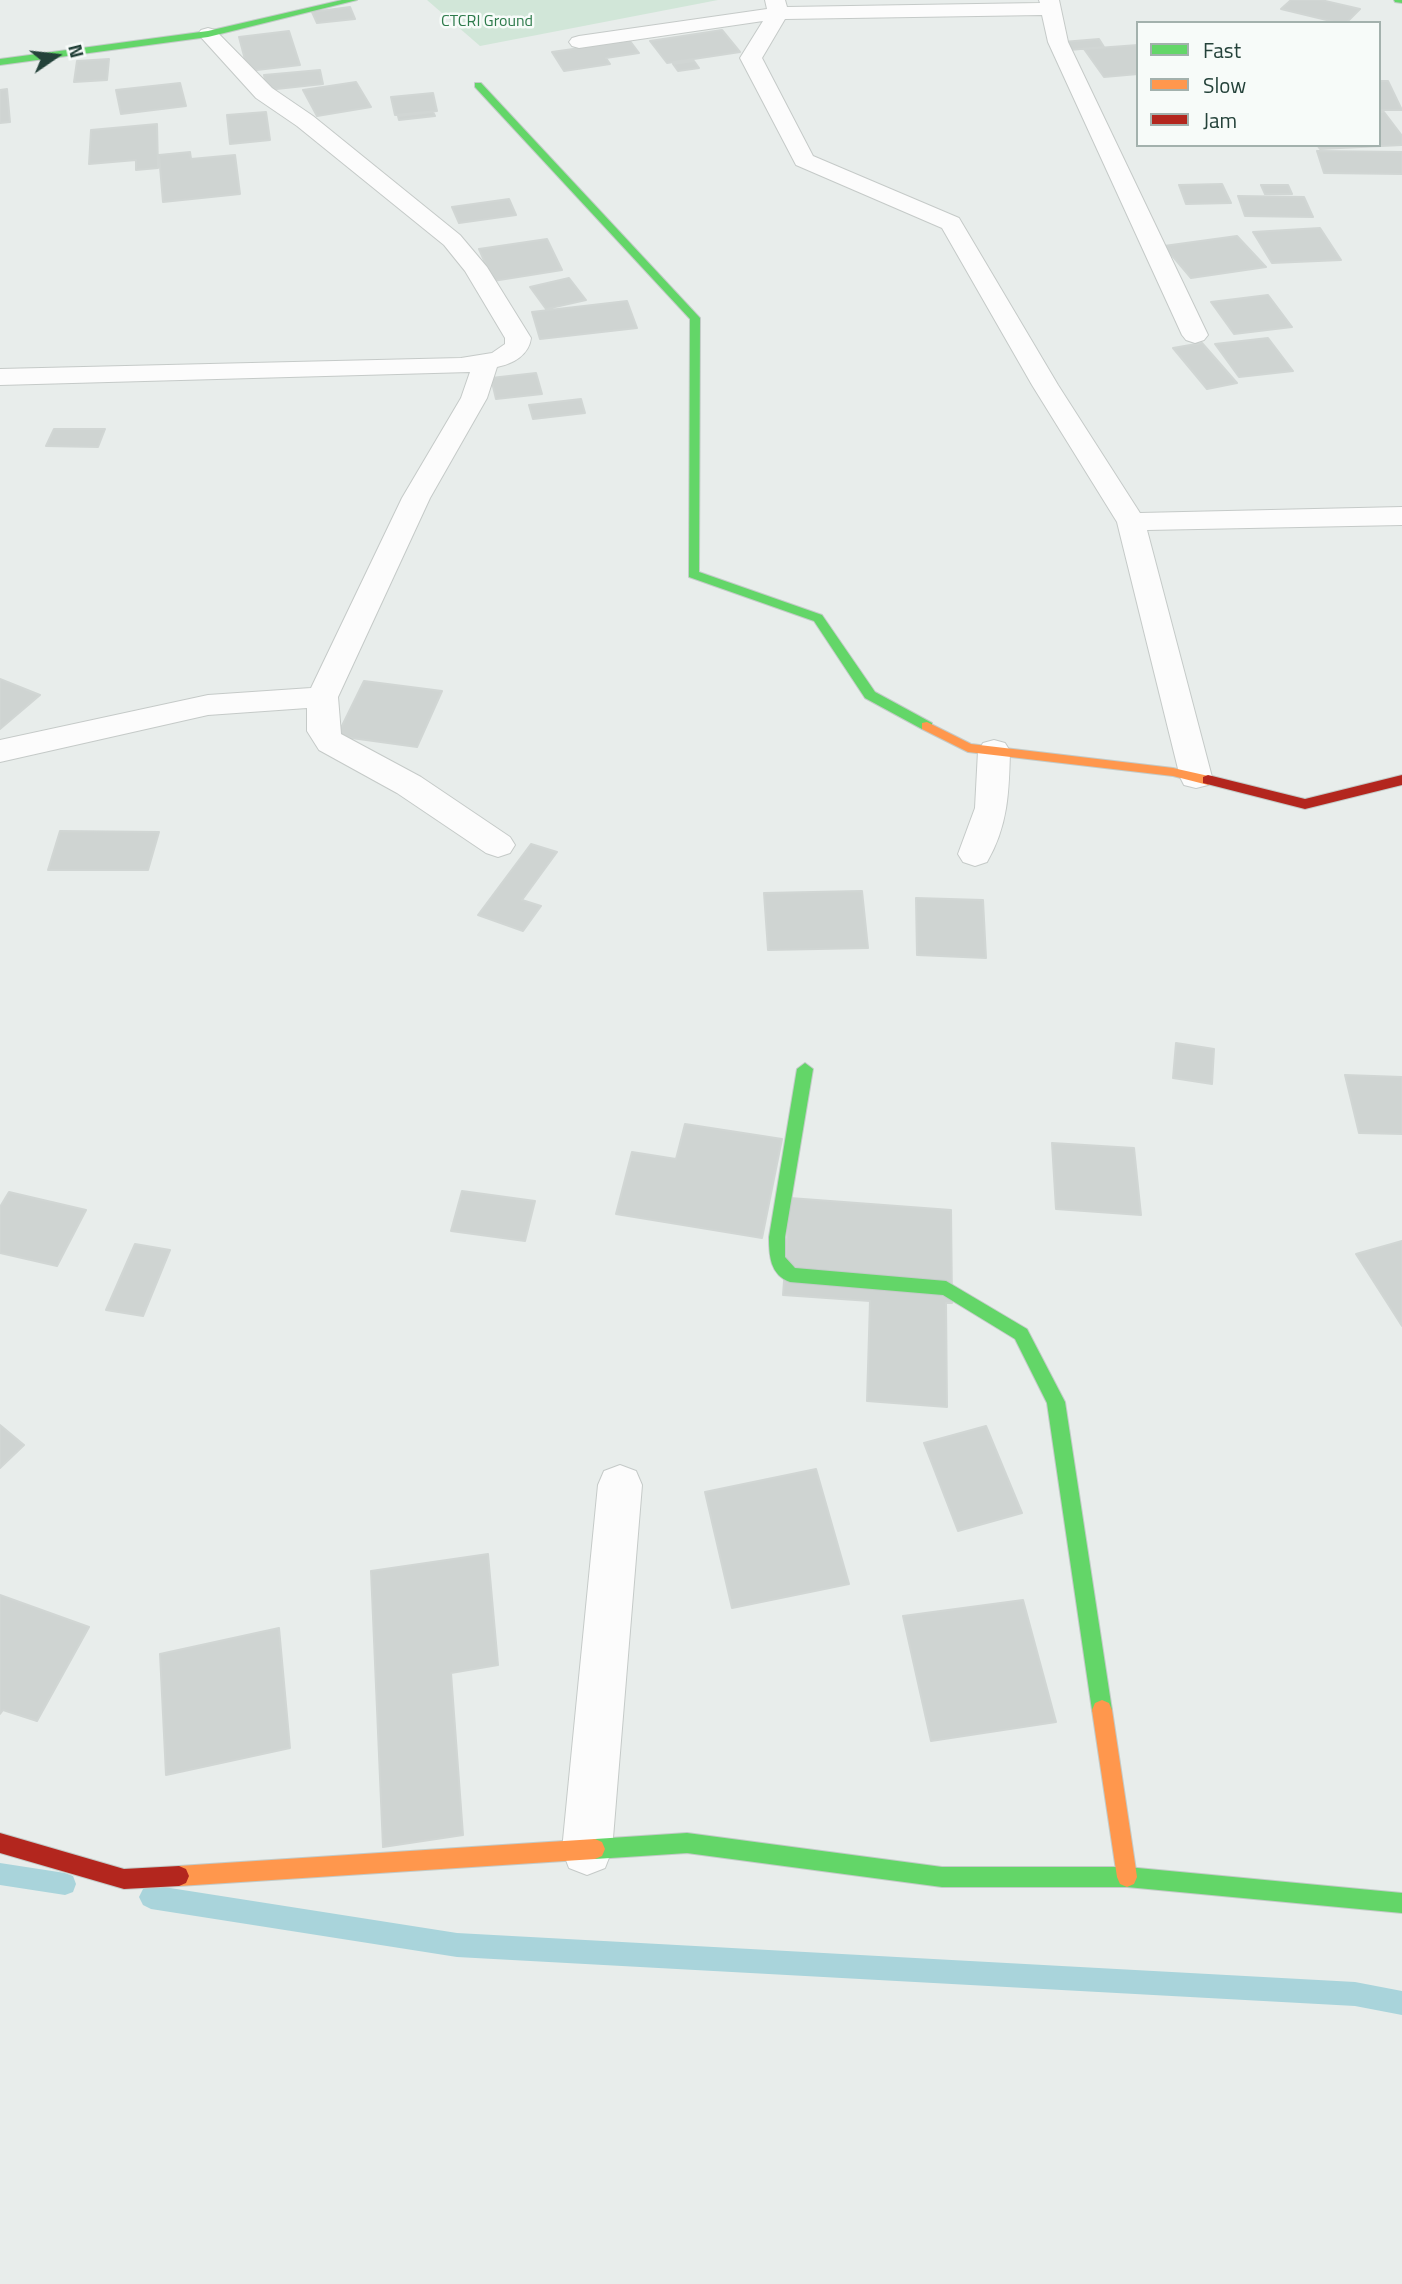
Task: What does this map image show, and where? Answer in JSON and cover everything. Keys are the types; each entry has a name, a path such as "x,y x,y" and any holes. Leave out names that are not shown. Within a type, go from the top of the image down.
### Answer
{"street":[{"path":"0,62 208,34 353,0"},
{"path":"579,41 777,7 1051,4 1058,42 1195,335"},
{"path":"777,7 751,58 804,160 951,223 1045,386 1131,522 1196,777"},
{"path":"0,377 461,366 486,362 510,353 517,347 518,340 475,267 452,240 305,121 264,93 208,34"},
{"path":"478,85 695,318 693,574 818,618 870,695 968,748 1173,772 1305,804 1402,779"},
{"path":"486,362 474,398 416,498 322,696 323,731 330,742 409,786 498,845"},
{"path":"1131,522 1402,516"},
{"path":"0,751 208,705 322,696"},
{"path":"975,854 992,808 994,751"},
{"path":"805,1069 777,1237 777,1259 790,1275 946,1288 1021,1334 1056,1402 1128,1877"},
{"path":"587,1850 620,1485"},
{"path":"0,1843 124,1879 687,1843 942,1877 1128,1877 1402,1903"}],"green space":[{"name":"CTCRI Ground","path":"427,0 718,0 480,46"}],"building":[{"path":"1291,0 1321,0 1360,9 1348,21 1331,21 1281,9"},
{"path":"350,7 355,19 317,23 312,12"},
{"path":"722,30 740,52 667,63 650,41"},
{"path":"289,31 300,65 248,71 239,37"},
{"path":"1099,39 1104,47 1069,50 1063,42"},
{"path":"630,41 639,53 606,58 610,64 564,71 552,52"},
{"path":"1136,45 1136,74 1104,77 1084,49"},
{"path":"109,59 107,80 74,82 77,61"},
{"path":"694,61 699,68 678,71 673,64"},
{"path":"320,70 323,84 267,90 264,75"},
{"path":"1381,81 1388,81 1402,110 1381,110"},
{"path":"356,82 371,107 317,116 303,90"},
{"path":"180,83 186,106 121,114 116,90"},
{"path":"7,89 10,122 0,123 0,90"},
{"path":"433,93 437,111 395,115 391,97"},
{"path":"266,112 270,140 230,144 227,115"},
{"path":"433,112 435,116 399,120 398,116"},
{"path":"1381,112 1384,112 1402,136 1402,145 1381,146"},
{"path":"157,124 158,168 136,170 136,160 89,164 91,130"},
{"path":"1318,147 1361,147 1320,149"},
{"path":"1317,151 1402,152 1402,174 1324,173"},
{"path":"190,152 191,159 235,155 240,194 163,202 159,155"},
{"path":"1222,184 1231,203 1186,204 1179,185"},
{"path":"1261,185 1288,185 1292,194 1265,194"},
{"path":"1238,196 1304,197 1313,217 1245,216"},
{"path":"509,199 516,215 459,223 452,207"},
{"path":"1320,228 1341,260 1272,263 1253,232"},
{"path":"1237,236 1266,267 1191,278 1164,246"},
{"path":"547,239 562,270 493,281 479,249"},
{"path":"569,278 586,300 546,309 530,287"},
{"path":"1268,295 1292,327 1234,334 1211,302"},
{"path":"627,301 637,328 540,339 532,312"},
{"path":"1268,338 1293,371 1239,377 1215,344"},
{"path":"1202,343 1237,383 1207,389 1173,348"},
{"path":"536,373 542,394 496,399 491,378"},
{"path":"581,399 585,413 533,419 529,405"},
{"path":"54,429 105,429 98,447 46,446"},
{"path":"0,679 40,695 0,729"},
{"path":"364,681 442,691 417,747 337,736"},
{"path":"60,831 159,832 148,870 48,870"},
{"path":"531,844 557,852 522,900 541,906 523,931 478,915"},
{"path":"862,891 868,948 768,950 764,893"},
{"path":"916,898 983,900 986,958 917,955"},
{"path":"1176,1043 1214,1049 1212,1084 1173,1078"},
{"path":"1345,1075 1402,1077 1402,1134 1359,1133"},
{"path":"685,1124 782,1139 762,1238 616,1214 632,1152 676,1159"},
{"path":"1052,1143 1134,1148 1141,1215 1056,1209"},
{"path":"462,1191 535,1201 525,1241 451,1231"},
{"path":"9,1192 86,1210 57,1266 0,1253 0,1207"},
{"path":"790,1198 951,1210 952,1303 946,1303 947,1407 867,1401 870,1301 783,1295"},
{"path":"1402,1241 1402,1326 1356,1254"},
{"path":"135,1244 170,1250 143,1316 106,1310"},
{"path":"0,1425 24,1445 0,1468"},
{"path":"986,1426 1022,1513 958,1531 924,1443"},
{"path":"816,1469 849,1584 732,1608 705,1492"},
{"path":"488,1554 498,1665 451,1673 463,1835 383,1847 371,1571"},
{"path":"0,1595 89,1627 37,1721 3,1710 0,1714"},
{"path":"1023,1600 1056,1722 931,1741 903,1616"},
{"path":"279,1628 290,1748 166,1775 160,1654"}],"waterway":[{"path":"0,1874 65,1884"},
{"path":"151,1897 457,1945 1355,1994 1402,2003"}],"traffic: fast":[{"path":"0,62 208,34 353,0"},
{"path":"1398,0 1402,1"},
{"path":"478,85 695,318 693,574 818,618 870,695 927,726"},
{"path":"805,1069 777,1237 777,1259 790,1275 946,1288 1021,1334 1056,1402 1102,1710"},
{"path":"595,1849 687,1843 942,1877 1127,1877 1402,1903"}],"traffic: slow":[{"path":"927,726 968,748 1173,772 1208,780"},
{"path":"1102,1710 1127,1877"},
{"path":"179,1876 595,1849"}],"traffic: jam":[{"path":"1208,780 1305,804 1402,780"},
{"path":"0,1843 124,1879 179,1876"}]}
